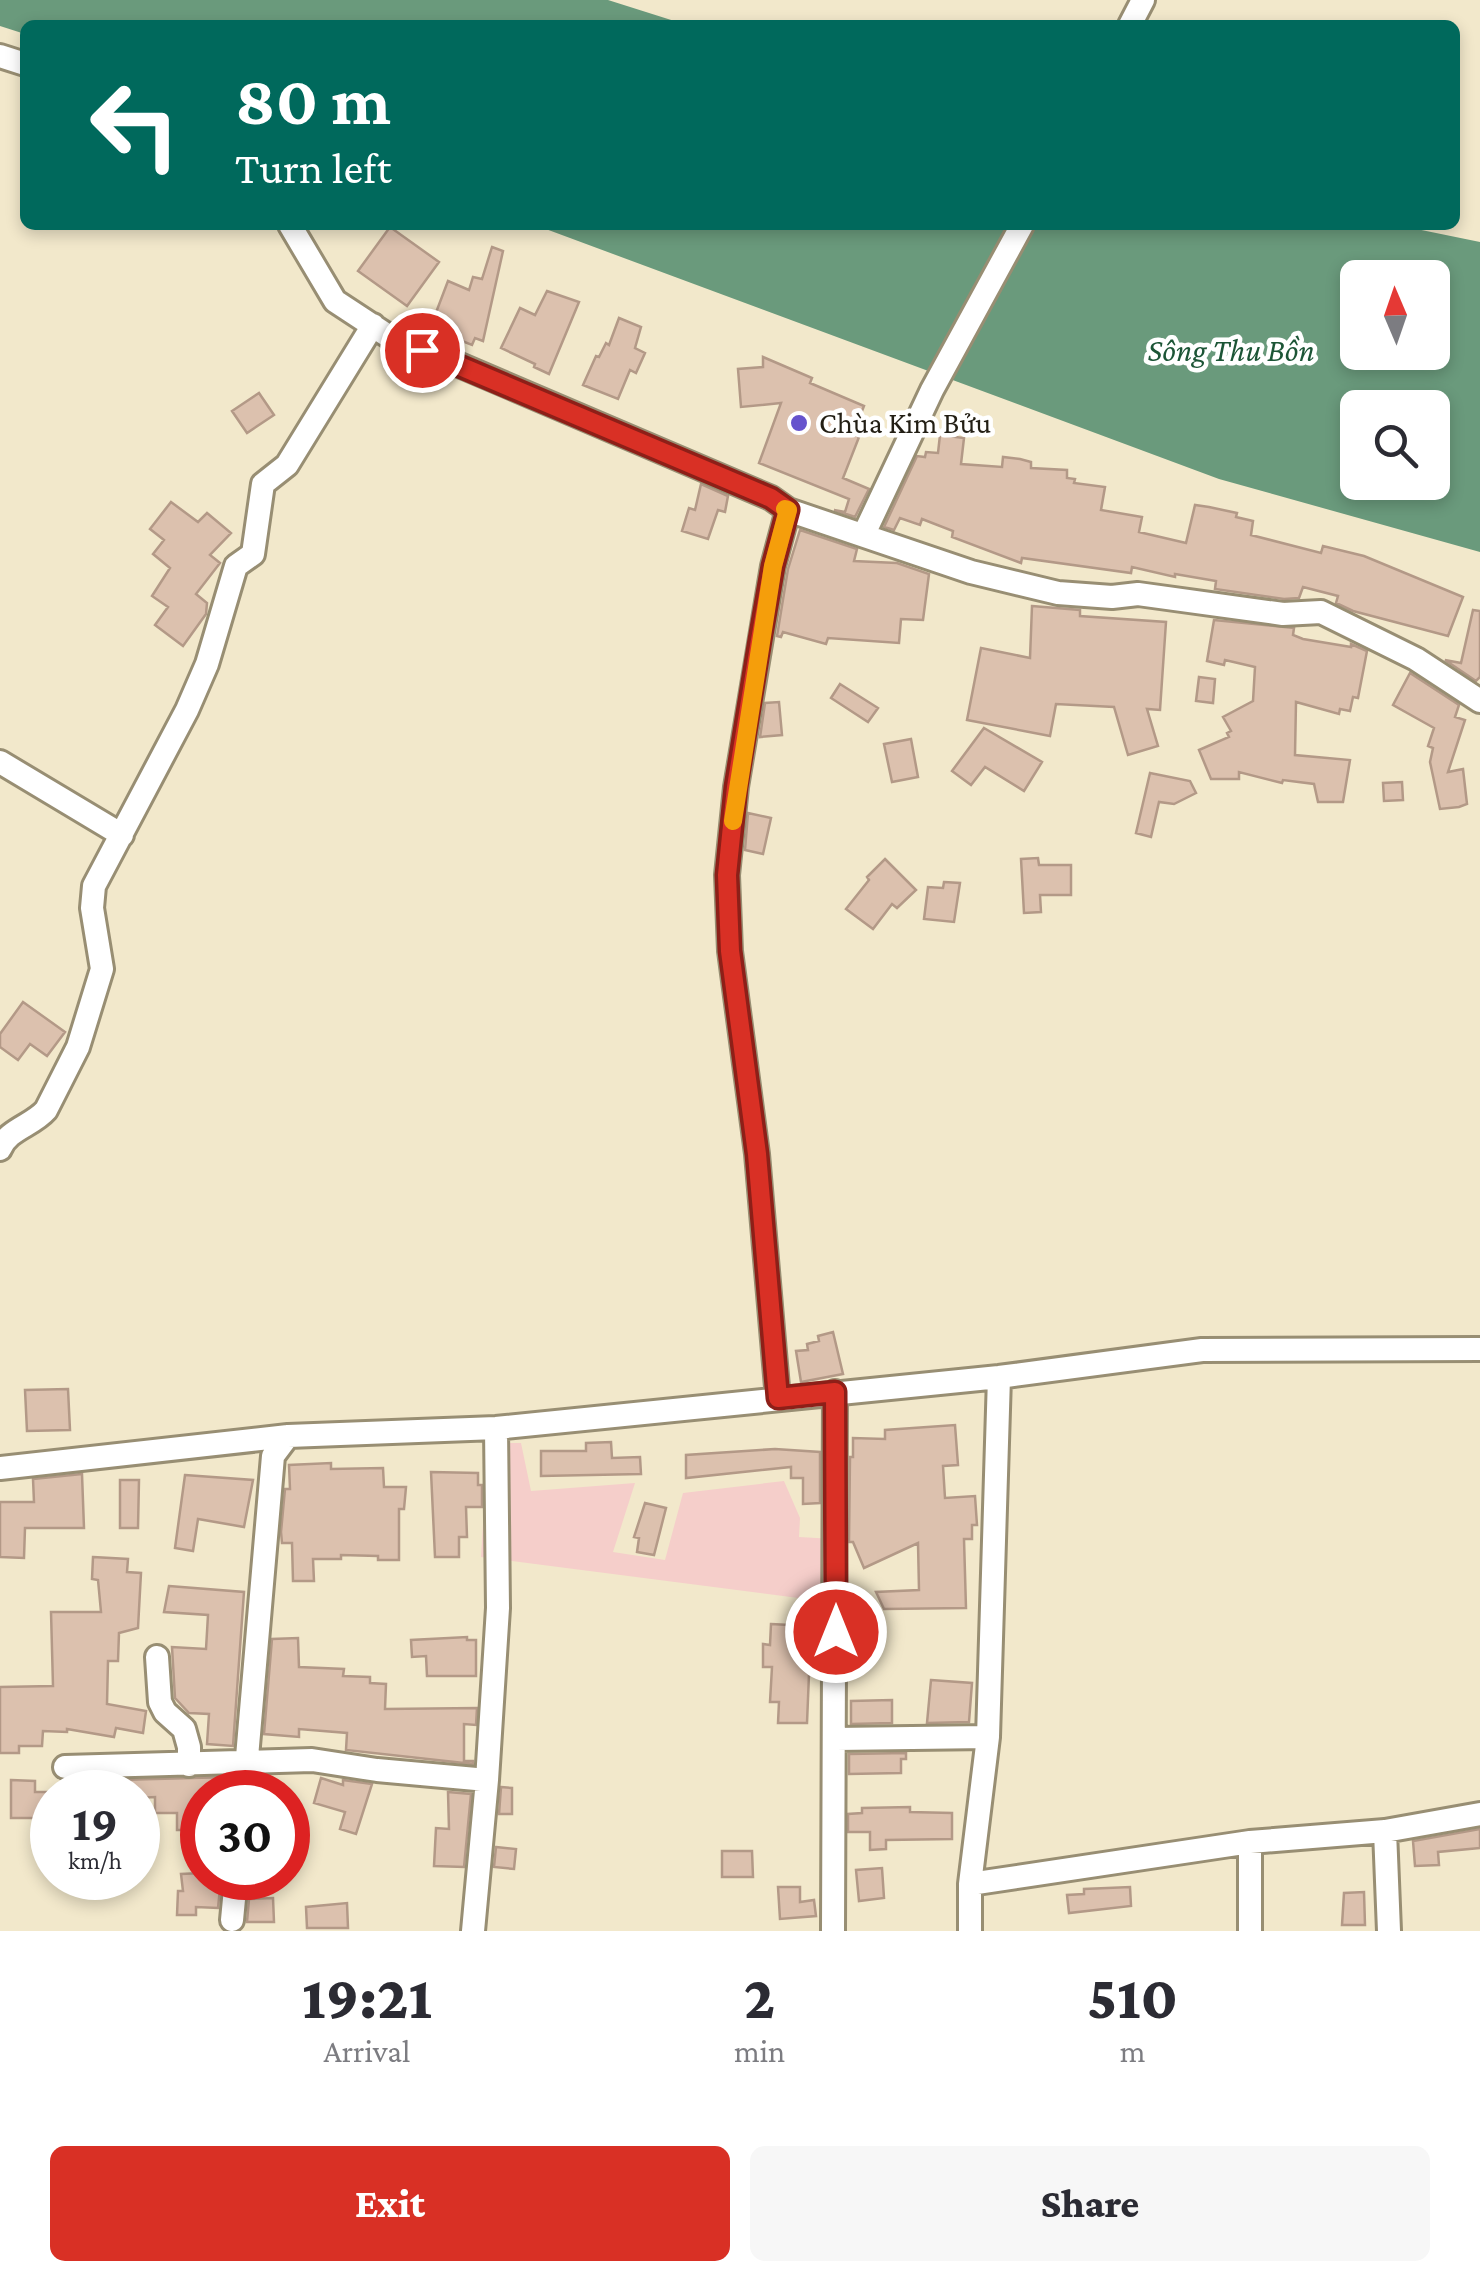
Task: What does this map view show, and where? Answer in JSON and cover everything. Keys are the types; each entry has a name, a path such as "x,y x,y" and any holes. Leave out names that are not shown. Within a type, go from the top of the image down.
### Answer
{"street":[{"path":"293,230 335,301 402,345 422,350 753,490 788,510 970,572 1058,593 1112,598 1138,594 1283,614 1321,612 1416,659 1480,701"},
{"path":"864,534 932,390 1019,230"},
{"path":"0,1148 11,1134 46,1110 78,1047 102,969 92,898 94,886 187,710 206,664 236,566 253,554 263,484 287,464 373,325"},
{"path":"778,1398 757,1154 730,951 727,875 736,787 773,566 788,510"},
{"path":"0,762 122,835"},
{"path":"0,1468 288,1436 496,1428 999,1377 1202,1350 1480,1349"},
{"path":"970,1931 970,1884 988,1737 999,1377"},
{"path":"833,1931 835,1392"},
{"path":"473,1931 498,1608 496,1428"},
{"path":"246,1770 273,1456 288,1436"},
{"path":"157,1657 160,1702 184,1729 189,1765"},
{"path":"836,1739 988,1737"},
{"path":"65,1767 312,1760 487,1780"},
{"path":"970,1884 1250,1842 1385,1830 1480,1814"},
{"path":"1385,1830 1389,1931"},
{"path":"1250,1842 1250,1931"},
{"path":"232,1920 234,1900"}],"shaded area":[{"path":"488,1443 521,1443 531,1491 635,1483 613,1552 665,1560 683,1493 784,1481 800,1518 799,1537 834,1539 829,1602 481,1557"}],"water":[{"path":"0,0 608,0 671,20 20,20 20,32 0,26"},
{"name":"Sông Thu Bồn","path":"548,230 1421,230 1480,242 1480,552 1219,479"}],"building":[{"path":"388,230 394,230 439,262 407,306 358,271"},
{"path":"492,247 503,251 483,341 475,338 472,345 432,323 448,281 469,290 473,277 482,279"},
{"path":"547,291 579,302 549,374 501,348 520,308 535,315"},
{"path":"619,318 641,327 635,348 645,353 636,373 630,370 618,399 583,385 596,356 606,343 609,345"},
{"path":"763,357 864,406 853,434 859,437 843,478 869,489 855,517 834,510 845,512 849,499 759,463 781,403 741,407 738,369 763,367"},
{"path":"259,393 274,415 247,433 232,411"},
{"path":"940,435 964,438 961,464 1002,467 1003,457 1020,459 1031,462 1031,468 1067,470 1067,478 1075,479 1074,483 1105,487 1101,510 1142,517 1139,532 1186,543 1195,505 1209,507 1253,521 1251,535 1321,553 1323,546 1364,556 1463,597 1448,636 1353,611 1336,603 1338,596 1303,587 1299,598 1284,599 1215,589 1216,581 1132,567 1131,573 1022,558 1021,563 952,537 953,531 922,519 920,525 900,518 894,530 884,527 917,456 938,453"},
{"path":"701,484 728,496 725,512 718,510 708,539 682,531 689,508 695,510"},
{"path":"171,502 198,522 207,513 231,533 210,555 220,563 196,594 207,603 206,614 183,646 155,625 168,607 152,596 170,568 153,554 164,540 150,529"},
{"path":"800,530 857,549 854,561 897,563 929,574 923,620 901,619 899,643 828,638 826,644 783,632 781,637 777,636 788,569"},
{"path":"1032,606 1080,610 1080,616 1166,622 1160,710 1147,709 1158,746 1128,755 1114,707 1056,704 1050,736 967,720 981,648 1030,658"},
{"path":"1473,610 1480,611 1480,677 1476,681 1445,660 1461,663"},
{"path":"1214,620 1294,628 1293,635 1303,639 1351,644 1367,651 1358,698 1353,697 1350,711 1340,709 1339,714 1296,702 1295,755 1350,760 1343,802 1318,802 1314,784 1283,780 1282,783 1239,772 1239,779 1211,779 1199,750 1229,737 1227,733 1231,731 1223,717 1253,701 1255,667 1225,660 1224,665 1207,661"},
{"path":"1410,673 1459,705 1455,717 1465,720 1448,772 1463,769 1467,804 1440,809 1430,762 1433,748 1428,746 1434,728 1393,705"},
{"path":"1199,677 1215,679 1213,703 1196,701"},
{"path":"840,684 878,708 868,722 831,698"},
{"path":"779,702 782,735 760,737 765,703"},
{"path":"984,728 1042,762 1024,791 985,767 971,785 952,771"},
{"path":"911,739 918,777 892,782 884,744"},
{"path":"1150,773 1190,781 1196,793 1174,804 1159,802 1151,837 1136,833"},
{"path":"1402,782 1403,800 1384,801 1383,783"},
{"path":"748,813 771,818 763,854 745,850"},
{"path":"1038,858 1039,865 1071,865 1071,895 1040,895 1041,912 1024,913 1021,859"},
{"path":"885,859 916,890 897,908 892,904 873,929 846,909 869,880 867,877"},
{"path":"944,882 960,883 954,922 924,919 928,887 943,888"},
{"path":"23,1002 65,1032 47,1056 30,1044 18,1060 0,1047 0,1034"},
{"path":"833,1332 843,1374 801,1382 796,1351 808,1350 807,1344 819,1341 818,1336"},
{"path":"68,1389 70,1430 27,1431 25,1390"},
{"path":"955,1425 958,1465 943,1466 945,1498 975,1496 977,1525 972,1525 972,1539 964,1539 966,1608 884,1609 876,1592 919,1590 918,1543 864,1568 853,1542 849,1542 853,1438 885,1439 885,1430"},
{"path":"611,1442 612,1458 640,1457 641,1474 541,1476 541,1451 586,1451 586,1443"},
{"path":"775,1449 820,1452 820,1503 803,1504 803,1478 791,1478 791,1467 686,1478 686,1455"},
{"path":"331,1463 331,1469 383,1468 384,1487 406,1487 404,1509 399,1509 399,1560 341,1555 341,1559 313,1559 314,1581 293,1581 292,1543 282,1543 281,1532 285,1489 290,1489 289,1465"},
{"path":"431,1472 478,1473 478,1485 482,1485 482,1507 466,1507 467,1537 459,1537 459,1557 435,1557"},
{"path":"82,1474 84,1528 25,1528 24,1558 0,1557 0,1502 34,1502 33,1479"},
{"path":"185,1475 253,1480 244,1527 198,1519 193,1551 175,1548"},
{"path":"120,1480 139,1480 138,1528 120,1528"},
{"path":"645,1503 666,1508 654,1555 637,1552 639,1538 634,1537"},
{"path":"93,1557 128,1559 127,1572 141,1573 138,1628 119,1633 118,1661 108,1661 107,1704 146,1711 143,1733 116,1728 114,1737 67,1729 43,1731 42,1746 19,1746 19,1753 0,1753 0,1687 53,1686 51,1612 101,1612 98,1580 92,1579"},
{"path":"169,1586 244,1592 233,1746 207,1744 209,1714 189,1713 175,1698 172,1647 206,1649 208,1615 164,1612"},
{"path":"875,1621 878,1647 849,1653 849,1630 857,1629 857,1623"},
{"path":"771,1624 808,1626 807,1630 819,1631 819,1651 810,1650 807,1723 778,1723 779,1702 770,1702 772,1667 763,1667 763,1644 770,1645"},
{"path":"298,1638 299,1667 344,1669 343,1676 370,1677 370,1683 386,1684 385,1709 477,1708 476,1725 464,1724 464,1761 473,1764 346,1750 347,1733 299,1729 299,1737 264,1734 272,1639"},
{"path":"411,1640 476,1640 476,1676 427,1676 426,1656 412,1657"},
{"path":"931,1680 972,1683 969,1722 927,1723"},
{"path":"892,1700 892,1723 851,1724 851,1701"},
{"path":"906,1753 906,1759 901,1759 901,1773 849,1774 849,1754"},
{"path":"180,1778 180,1830 177,1813 160,1813 160,1779"},
{"path":"321,1778 343,1785 343,1780 372,1784 356,1834 340,1829 345,1812 314,1803"},
{"path":"11,1780 30,1781 30,1818 11,1818"},
{"path":"501,1787 512,1788 512,1814 499,1814"},
{"path":"448,1792 471,1794 464,1867 434,1866 436,1828 449,1829"},
{"path":"910,1807 910,1812 952,1813 952,1839 886,1840 886,1849 870,1850 870,1832 848,1832 848,1814 862,1813 862,1808"},
{"path":"1480,1829 1480,1848 1438,1852 1439,1865 1415,1866 1413,1841"},
{"path":"496,1847 516,1849 514,1869 494,1867"},
{"path":"722,1851 752,1851 753,1877 722,1877"},
{"path":"882,1868 884,1898 859,1901 856,1870"},
{"path":"778,1887 800,1887 800,1902 814,1900 816,1916 780,1919"},
{"path":"1130,1887 1131,1906 1069,1913 1067,1895 1084,1894 1084,1889"},
{"path":"178,1891 180,1900 219,1900 218,1908 196,1907 196,1915 177,1915"},
{"path":"1364,1892 1365,1925 1342,1925 1344,1893"},
{"path":"249,1900 273,1900 274,1922 247,1922"},
{"path":"347,1903 348,1928 307,1928 306,1907"}],"slow traffic":[{"path":"733,821 773,566 788,510 785,509"}],"place":[{"name":"Chùa Kim Bửu","path":"799,423"}],"route":[{"path":"422,350 771,498 788,510 773,566 736,787 727,875 730,951 757,1154 778,1398 835,1392 836,1632"}]}
